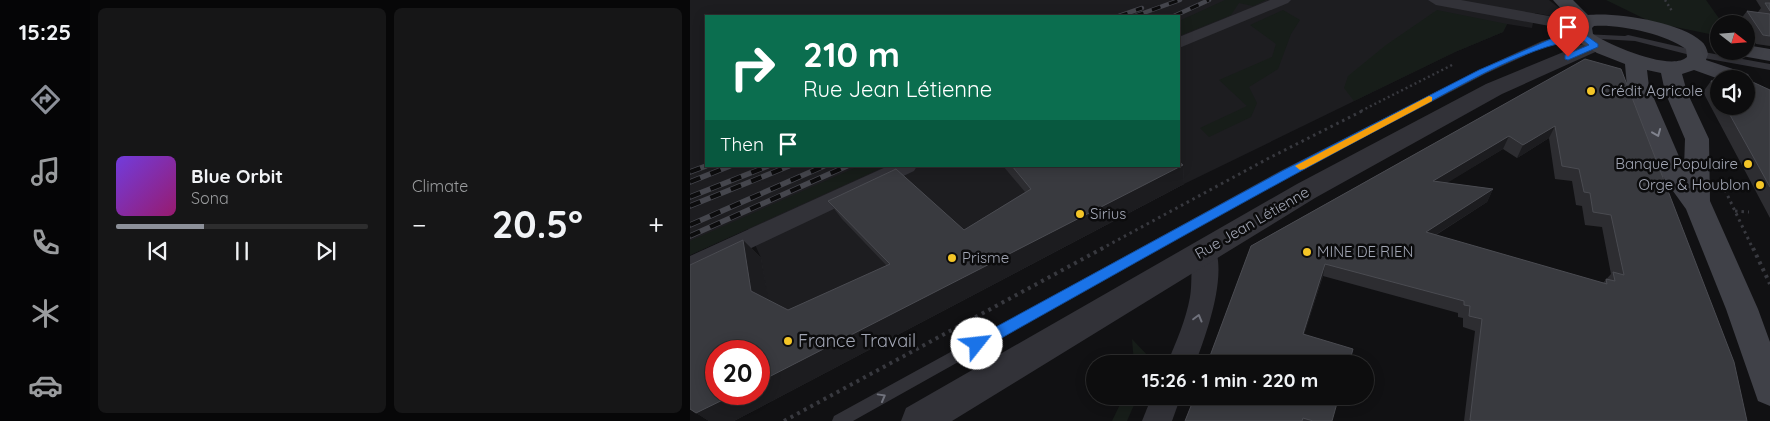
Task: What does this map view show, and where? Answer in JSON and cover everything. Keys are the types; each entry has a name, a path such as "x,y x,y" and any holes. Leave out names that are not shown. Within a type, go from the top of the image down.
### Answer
{"main road":[{"path":"1562,0 1586,33 1630,40 1675,35 1695,54 1726,70"},
{"path":"1589,0 1630,40 1638,88 1673,173 1696,202 1742,309 1770,389"},
{"path":"1586,33 1594,20 1630,40 1670,67 1676,92 1697,139 1696,202"},
{"path":"1670,67 1695,54 1710,50"},
{"path":"1755,53 1770,55"}],"street":[{"path":"1180,43 1283,0"},
{"path":"1436,0 1586,33"},
{"name":"Rue Jean Létienne","path":"919,421 1306,191 1494,90 1586,33"},
{"path":"690,267 905,167"},
{"path":"1185,355 1197,325 1203,299 1206,281 1205,250"},
{"path":"1157,421 1163,405"}],"lane":[{"path":"839,421 1286,173 1457,85 1545,43 1586,33"},
{"path":"1695,54 1770,67"}],"path":[{"path":"1724,188 1770,284"}],"shaded area":[{"path":"690,0 1549,0 1563,11 1561,18 1535,13 1532,28 1507,24 1503,32 1455,52 1184,184 935,315 770,393 770,340 705,340 705,384 690,292 761,258 748,229 690,255"},
{"path":"1225,0 1266,0 1253,6 1239,3 1231,15 1180,36 1180,21"},
{"path":"1606,0 1706,0 1717,15 1710,15 1710,34 1651,22"},
{"path":"1283,10 1300,20 1291,34 1278,69 1249,87 1257,103 1251,117 1209,137 1200,128 1247,106 1219,80 1272,57 1276,44 1250,25"},
{"path":"1437,10 1507,24 1503,32 1455,52 1354,101 1344,88 1348,76 1386,45"},
{"path":"857,167 884,167 690,255 690,241"},
{"path":"1132,339 1147,355 1133,355"},
{"path":"708,405 745,405 711,421"},
{"path":"1120,405 1134,405 1127,421 1112,421"}],"building":[{"path":"1765,3 1770,3 1770,11"},
{"path":"1747,11 1770,14 1770,36 1763,35 1755,23 1755,15 1750,15"},
{"path":"1585,59 1621,69 1734,362 1747,421 1472,421 1470,420 1482,319 1469,316 1470,306 1464,305 1464,301 1325,264 1303,334 1353,349 1351,355 1210,355 1251,246","holes":["1555,126 1562,166 1579,169 1584,192 1590,193 1593,212 1611,215 1624,275 1613,272 1615,281 1606,279 1607,284 1426,232 1493,189 1433,181 1509,136 1523,145"]},
{"path":"1755,83 1770,90 1770,187 1730,115 1755,115"},
{"path":"1013,167 1179,167 770,376 770,340 705,340 705,405 712,405 696,413 690,409 690,265 743,240 751,291 788,310 890,264 828,201 896,169 964,230 1031,189"},
{"path":"1191,405 1336,405 1332,421 1313,421 1303,418 1302,421 1185,421"}],"railway":[{"path":"1138,15 1180,0"},
{"path":"1176,15 1209,0"},
{"path":"1122,15 1142,8"},
{"path":"690,172 705,166"},
{"path":"690,182 728,167"},
{"path":"690,197 765,167"},
{"path":"690,206 787,167"},
{"path":"690,225 822,167"},
{"path":"690,236 845,167"}],"slow traffic":[{"path":"1300,166 1429,99"}],"place":[{"name":"Crédit Agricole","path":"1591,91"},
{"name":"Banque Populaire","path":"1748,164"},
{"name":"Orge & Houblon","path":"1760,185"},
{"name":"Sirius","path":"1080,214"},
{"name":"MINE DE RIEN","path":"1307,252"},
{"name":"Prisme","path":"952,258"},
{"name":"France Travail","path":"788,341"}],"route":[{"path":"977,344 1286,173 1482,72 1556,39 1583,36 1595,45 1568,57"}]}
